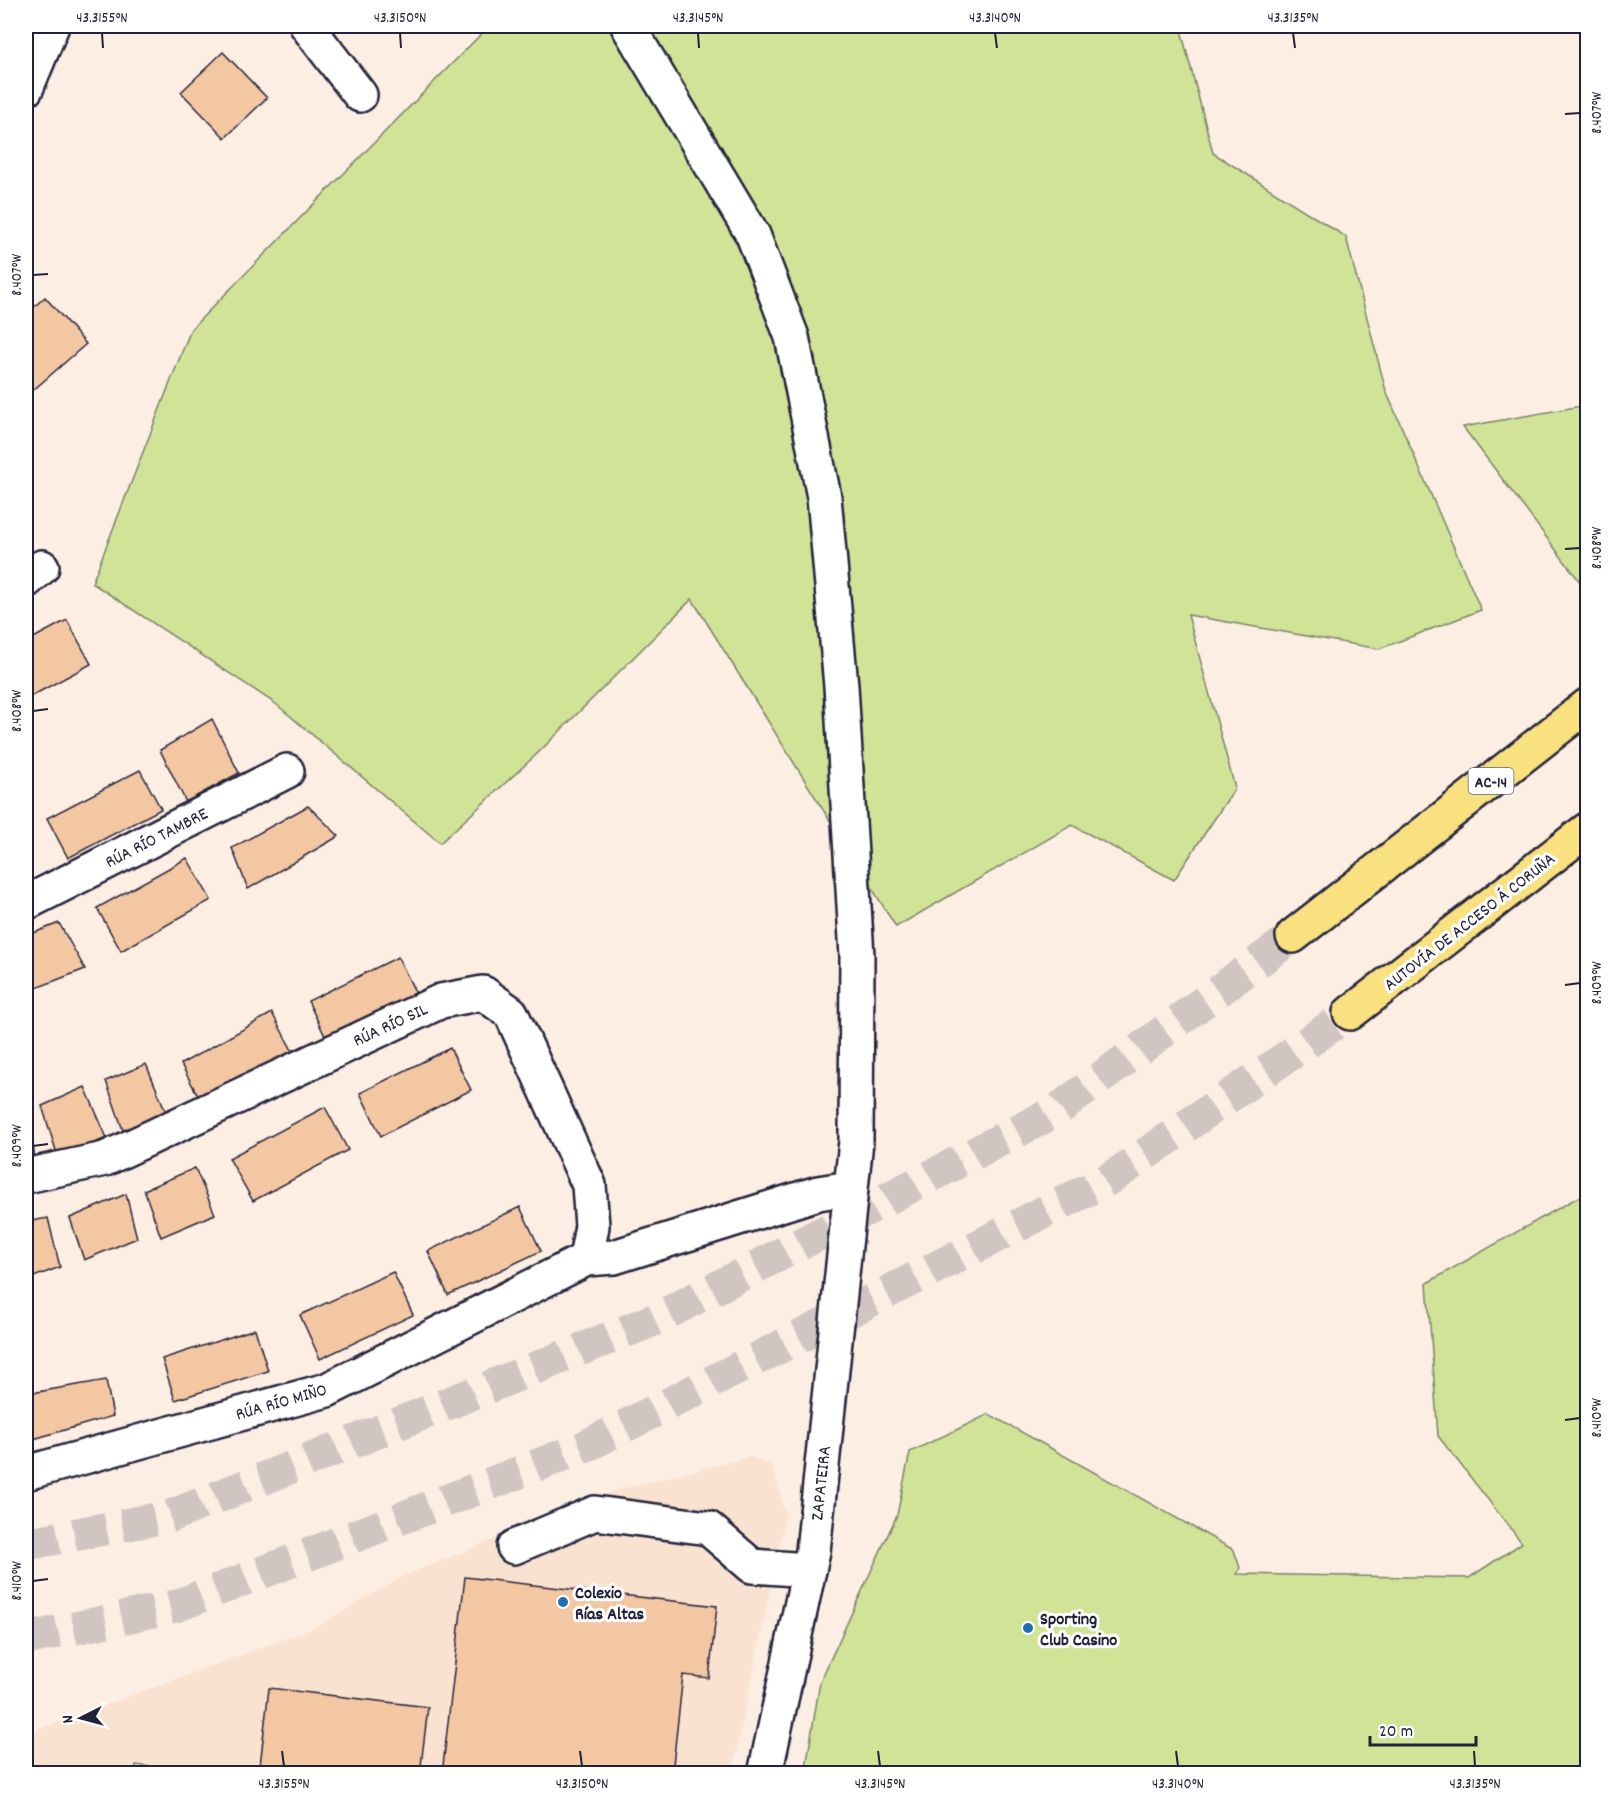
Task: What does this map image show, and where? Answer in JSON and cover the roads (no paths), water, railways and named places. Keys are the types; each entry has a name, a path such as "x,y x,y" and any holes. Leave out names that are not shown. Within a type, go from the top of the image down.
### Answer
{"highway":[{"name":"AC-14","path":"1293,936 1587,705"},
{"name":"AUTOVÍA DE ACCESO Á CORUÑA","path":"1350,1013 1587,829"}],"street":[{"path":"26,89 52,26"},
{"path":"307,26 360,95"},
{"name":"ZAPATEIRA","path":"628,26 753,235 792,337 824,497 841,687 857,956 856,1141 809,1570 765,1773"},
{"name":"RÚA RÍO TAMBRE","path":"26,903 287,771"},
{"name":"RÚA RÍO SIL","path":"26,1176 105,1159 441,1000 483,993 511,1013 589,1185 592,1226 586,1259"},
{"path":"586,1259 614,1257 818,1193 850,1188"},
{"name":"RÚA RÍO MIÑO","path":"26,1473 327,1390 586,1259"},
{"path":"514,1547 595,1513 708,1528 752,1566 809,1570"}],"tunnel":[{"path":"26,1544 171,1516 656,1319 1056,1111 1293,936"},
{"path":"26,1639 176,1606 584,1447 1111,1178 1350,1013"}],"place":[{"name":"Colexio Rías Altas","path":"563,1602"},
{"name":"Sporting Club Casino","path":"1028,1628"}]}
